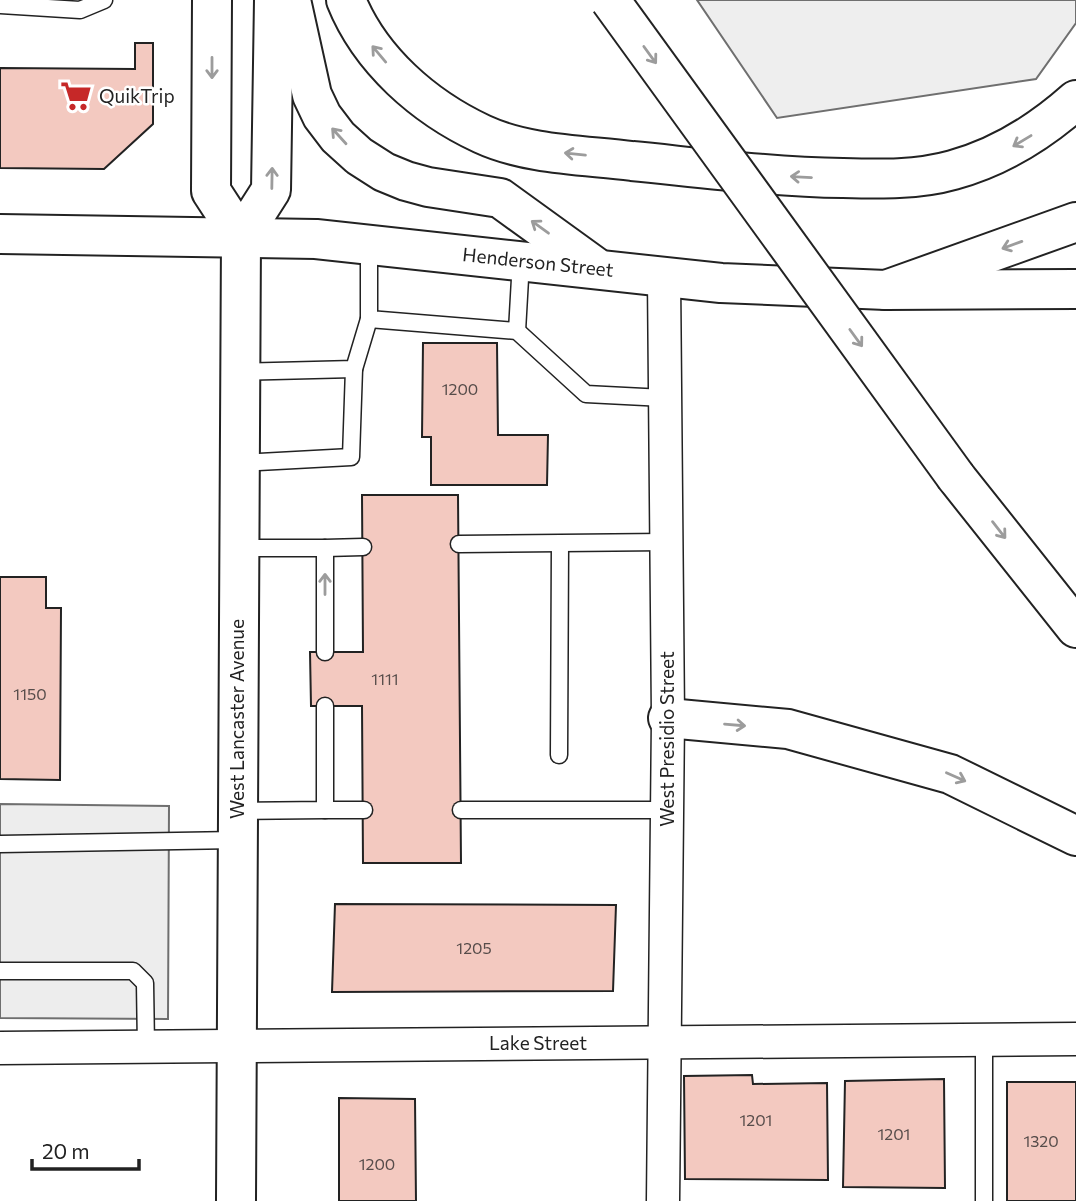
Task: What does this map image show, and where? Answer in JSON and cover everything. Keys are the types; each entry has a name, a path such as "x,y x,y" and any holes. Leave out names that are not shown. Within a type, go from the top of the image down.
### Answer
{"main road":[{"path":"212,0 211,191 241,237 271,190 274,0"},
{"path":"291,0 312,95 322,116 359,156 384,172 406,181 500,198 595,268"},
{"path":"346,0 354,21 374,49 398,77 426,100 454,120 484,136 547,151 801,177 897,179 953,170 1011,148 1076,100"},
{"path":"610,0 956,477 1076,628"},
{"path":"886,290 1076,222"},
{"name":"Henderson Street","path":"0,234 241,237 369,243 721,283 886,290 1076,289"},
{"name":"West Lancaster Avenue","path":"236,1201 241,237"},
{"path":"667,718 788,729 950,774 1076,836"}],"street":[{"name":"West Presidio Street","path":"663,1201 667,810 664,278"},
{"name":"Lake Street","path":"0,1048 1076,1039"}],"lane":[{"path":"0,5 80,10 104,0"},
{"path":"239,463 351,457 354,369 369,319 369,243"},
{"path":"517,331 521,261"},
{"path":"369,319 517,331 586,394 664,398"},
{"path":"239,372 354,369"},
{"path":"459,544 666,542"},
{"path":"559,544 559,755"},
{"path":"238,548 363,547"},
{"path":"324,548 324,652"},
{"path":"324,706 325,810"},
{"path":"0,844 237,825 325,810 364,810"},
{"path":"461,810 667,810"},
{"path":"0,971 133,971 145,982 146,1046"},
{"path":"984,1040 984,1201"}],"shaded area":[{"path":"697,0 1076,0 1076,23 1036,79 777,118"},
{"path":"0,804 169,806 168,1019 0,1018"}],"building":[{"name":"QuikTrip","path":"135,43 153,43 153,124 104,169 0,168 0,68 135,69"},
{"path":"423,343 497,343 498,435 548,435 547,485 431,485 431,437 422,437"},
{"path":"362,495 458,495 461,863 363,863 362,706 311,706 310,652 363,652"},
{"path":"0,577 46,577 46,608 61,608 60,780 0,779"},
{"path":"335,904 616,905 613,991 332,992"},
{"path":"752,1075 753,1084 827,1083 828,1180 685,1179 684,1076"},
{"path":"944,1079 945,1188 843,1187 845,1081"},
{"path":"1007,1082 1076,1082 1076,1201 1007,1201"},
{"path":"339,1098 415,1099 416,1201 339,1201"}],"place":[{"name":"QuikTrip","path":"76,96"}]}
